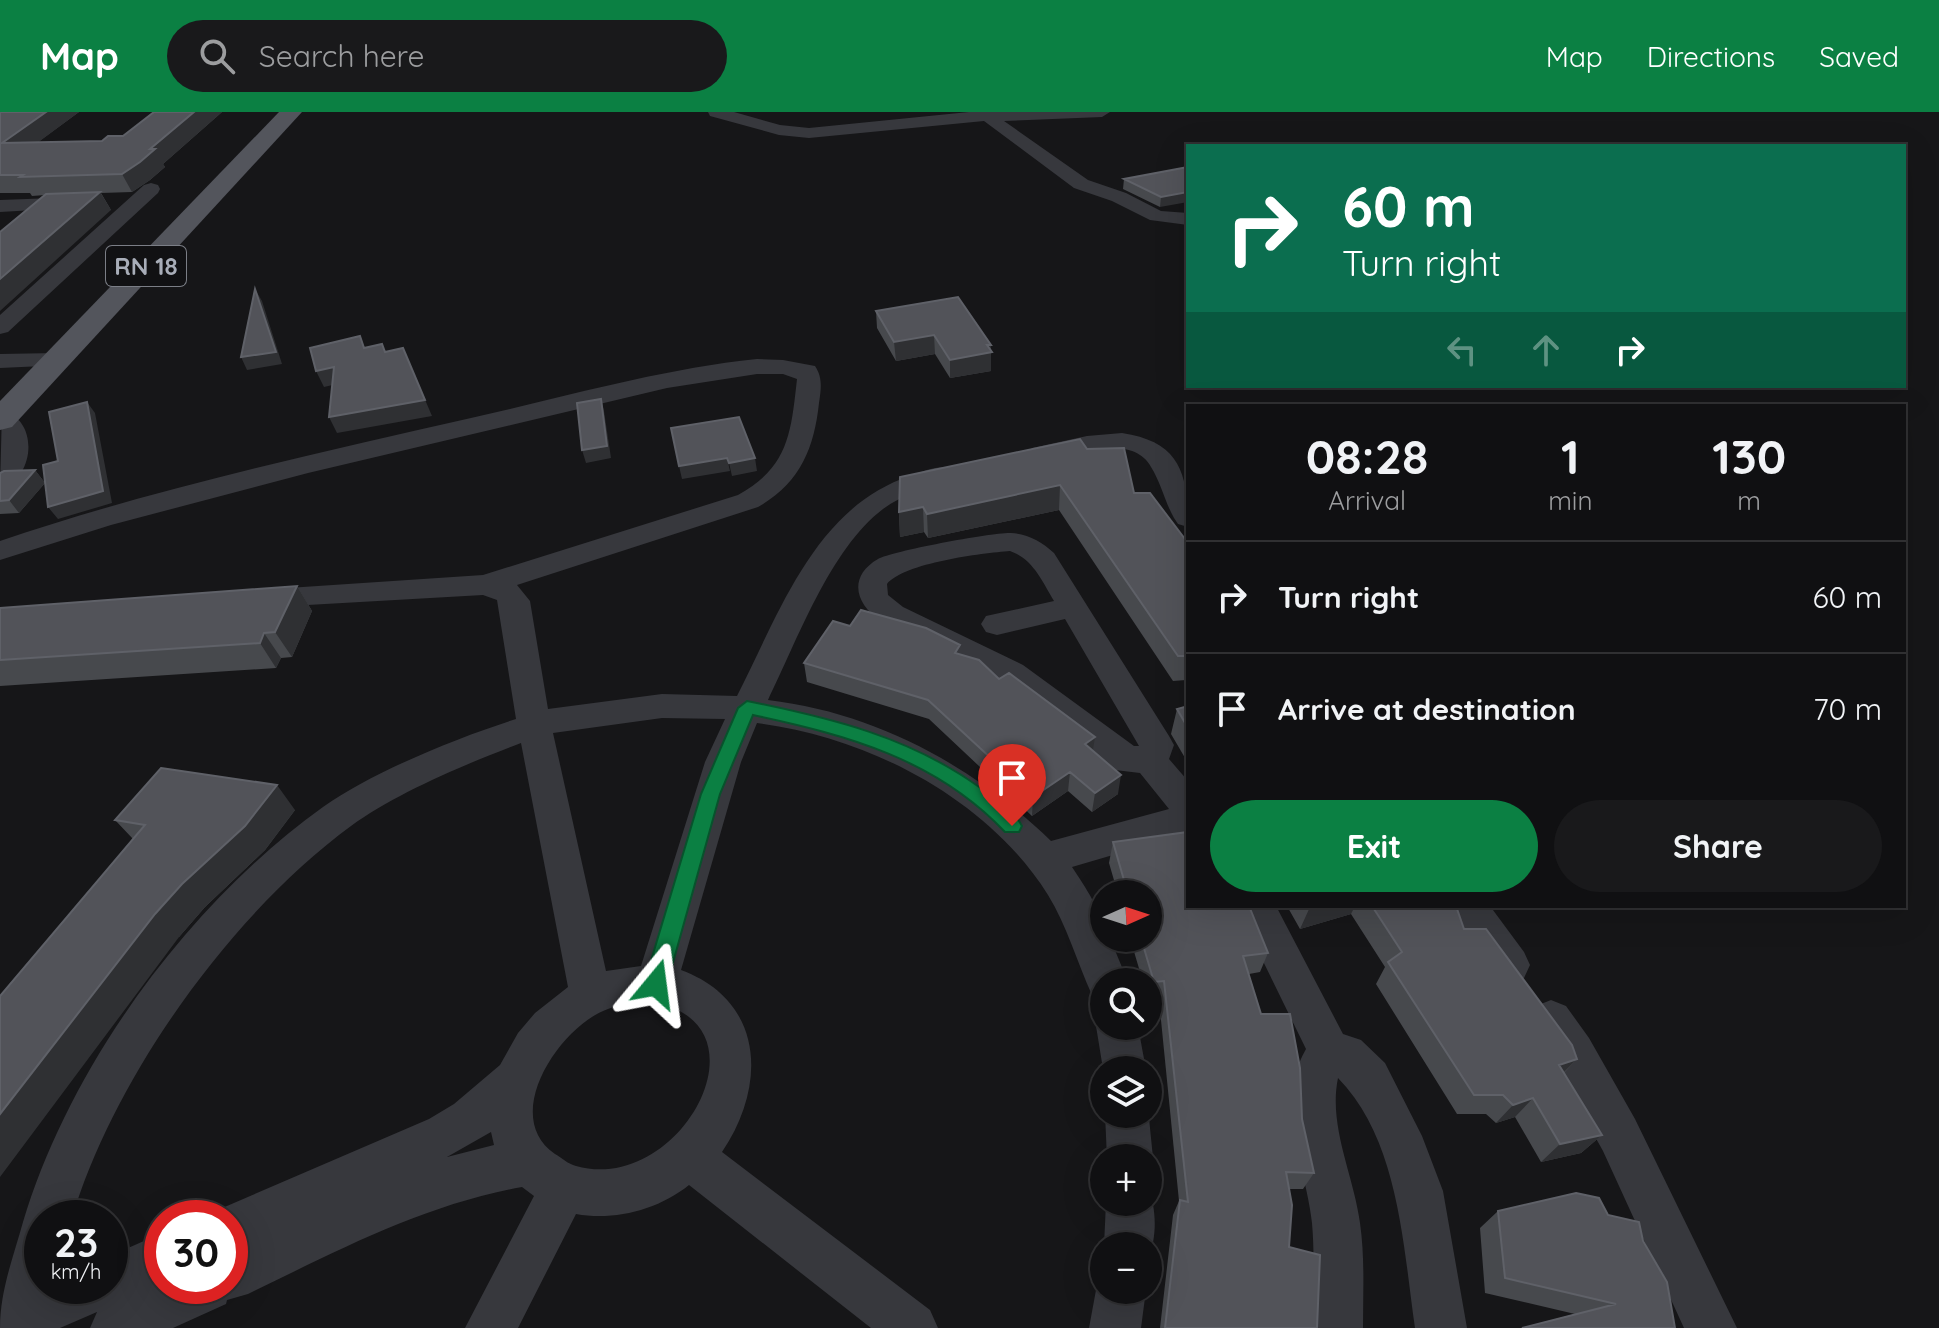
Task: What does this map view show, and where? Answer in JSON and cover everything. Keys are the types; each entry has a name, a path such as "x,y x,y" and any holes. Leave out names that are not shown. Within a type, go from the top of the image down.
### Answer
{"main road":[{"name":"RN 18","path":"1,419 291,112"}],"street":[{"path":"716,112 779,130 809,133 987,116 1102,112"},
{"path":"987,116 1081,184 1119,197 1157,216 1186,219"},
{"path":"0,206 144,195 0,327"},
{"path":"0,361 57,360"},
{"path":"0,551 152,505 480,423 726,371 777,366 806,371 809,379 799,444 789,472 773,488 748,501 485,585 219,600"},
{"path":"0,480 15,458 18,446 17,435 1,419"},
{"path":"1021,458 1106,441 1137,443 1161,461 1186,514"},
{"path":"656,984 711,794 747,708 820,565 839,537 873,503 900,488 930,477 976,467"},
{"path":"1012,542 1039,553 1157,745 1149,759 1127,760 1011,673 878,606 871,596 871,584 878,573 890,565 991,543 1012,542"},
{"path":"485,585 508,593 515,601 534,725 591,996"},
{"path":"997,624 1073,607"},
{"path":"54,1200 69,1154 125,1054 180,975 248,894 339,815 456,755 534,725 626,708 688,705 747,708 835,726 899,749 949,775 997,810 1044,859 1083,920 1102,968"},
{"path":"1149,759 1186,804"},
{"path":"1044,859 1186,819"},
{"path":"1257,908 1329,1051"},
{"path":"1468,908 1574,1053 1642,1179 1711,1328"},
{"path":"248,1268 424,1188 476,1171 546,1175 594,1194 628,1191 661,1177 690,1157 714,1127 729,1094 732,1061 725,1031 709,1007 685,991 656,984 624,985 591,996 558,1017 532,1046 515,1081 511,1111 515,1139 546,1175"},
{"path":"1329,1051 1319,1061 1314,1079 1314,1107 1335,1216 1337,1328"},
{"path":"1329,1051 1346,1055 1369,1078 1406,1152 1419,1191 1441,1328"},
{"path":"248,1221 445,1135 470,1120 515,1081"},
{"path":"690,1157 912,1328"},
{"path":"491,1328 546,1175"},
{"path":"11,1324 24,1287"},
{"path":"11,1324 57,1304"},
{"path":"116,1328 169,1304"},
{"path":"1115,1328 1119,1304"}],"building":[{"path":"0,112 46,112 2,143 102,141 108,136 123,136 154,112 194,112 150,149 155,149 140,162 122,174 20,177 23,175 0,175"},
{"path":"1186,167 1186,192 1161,197 1124,179"},
{"path":"100,192 0,279 0,232 46,194"},
{"path":"255,289 276,352 241,357"},
{"path":"958,297 991,345 987,345 992,352 950,360 934,335 894,342 876,311"},
{"path":"360,336 364,348 382,344 385,352 403,348 425,400 329,417 334,367 316,371 310,348"},
{"path":"601,399 607,446 582,450 577,403"},
{"path":"87,402 103,491 48,507 43,465 58,461 49,412"},
{"path":"739,417 755,458 729,463 727,458 679,466 671,428"},
{"path":"1080,439 1087,449 1124,448 1134,493 1150,493 1186,540 1186,656 1178,656 1060,485 927,514 923,507 899,512 900,477"},
{"path":"35,470 9,500 0,501 0,473"},
{"path":"297,586 275,632 264,633 260,643 0,660 0,608"},
{"path":"861,610 926,628 960,645 955,653 979,660 999,679 1009,673 1095,737 1085,744 1121,775 1095,793 1070,772 1033,797 928,700 804,663 833,621 850,626"},
{"path":"1186,707 1186,725 1177,709"},
{"path":"161,768 277,785 245,826 182,884 155,914 0,1114 0,996 145,825 115,820"},
{"path":"1186,832 1186,908 1250,908 1268,953 1243,956 1261,1014 1290,1014 1300,1068 1302,1119 1314,1173 1286,1172 1292,1205 1289,1247 1320,1255 1317,1328 1165,1328 1180,1200 1188,1202 1162,968 1150,968 1145,952 1162,952 1162,880 1124,880 1113,842"},
{"path":"1373,908 1457,908 1464,929 1486,929 1572,1045 1577,1059 1559,1065 1602,1135 1560,1144 1533,1098 1513,1105 1503,1095 1474,1095 1388,962 1402,952"},
{"path":"1576,1193 1599,1198 1608,1215 1639,1222 1643,1241 1667,1282 1675,1328 1522,1328 1616,1304 1505,1278 1498,1211"}],"route":[{"path":"656,984 711,794 747,708 835,726 899,749 949,775 997,810 1012,826"}]}
